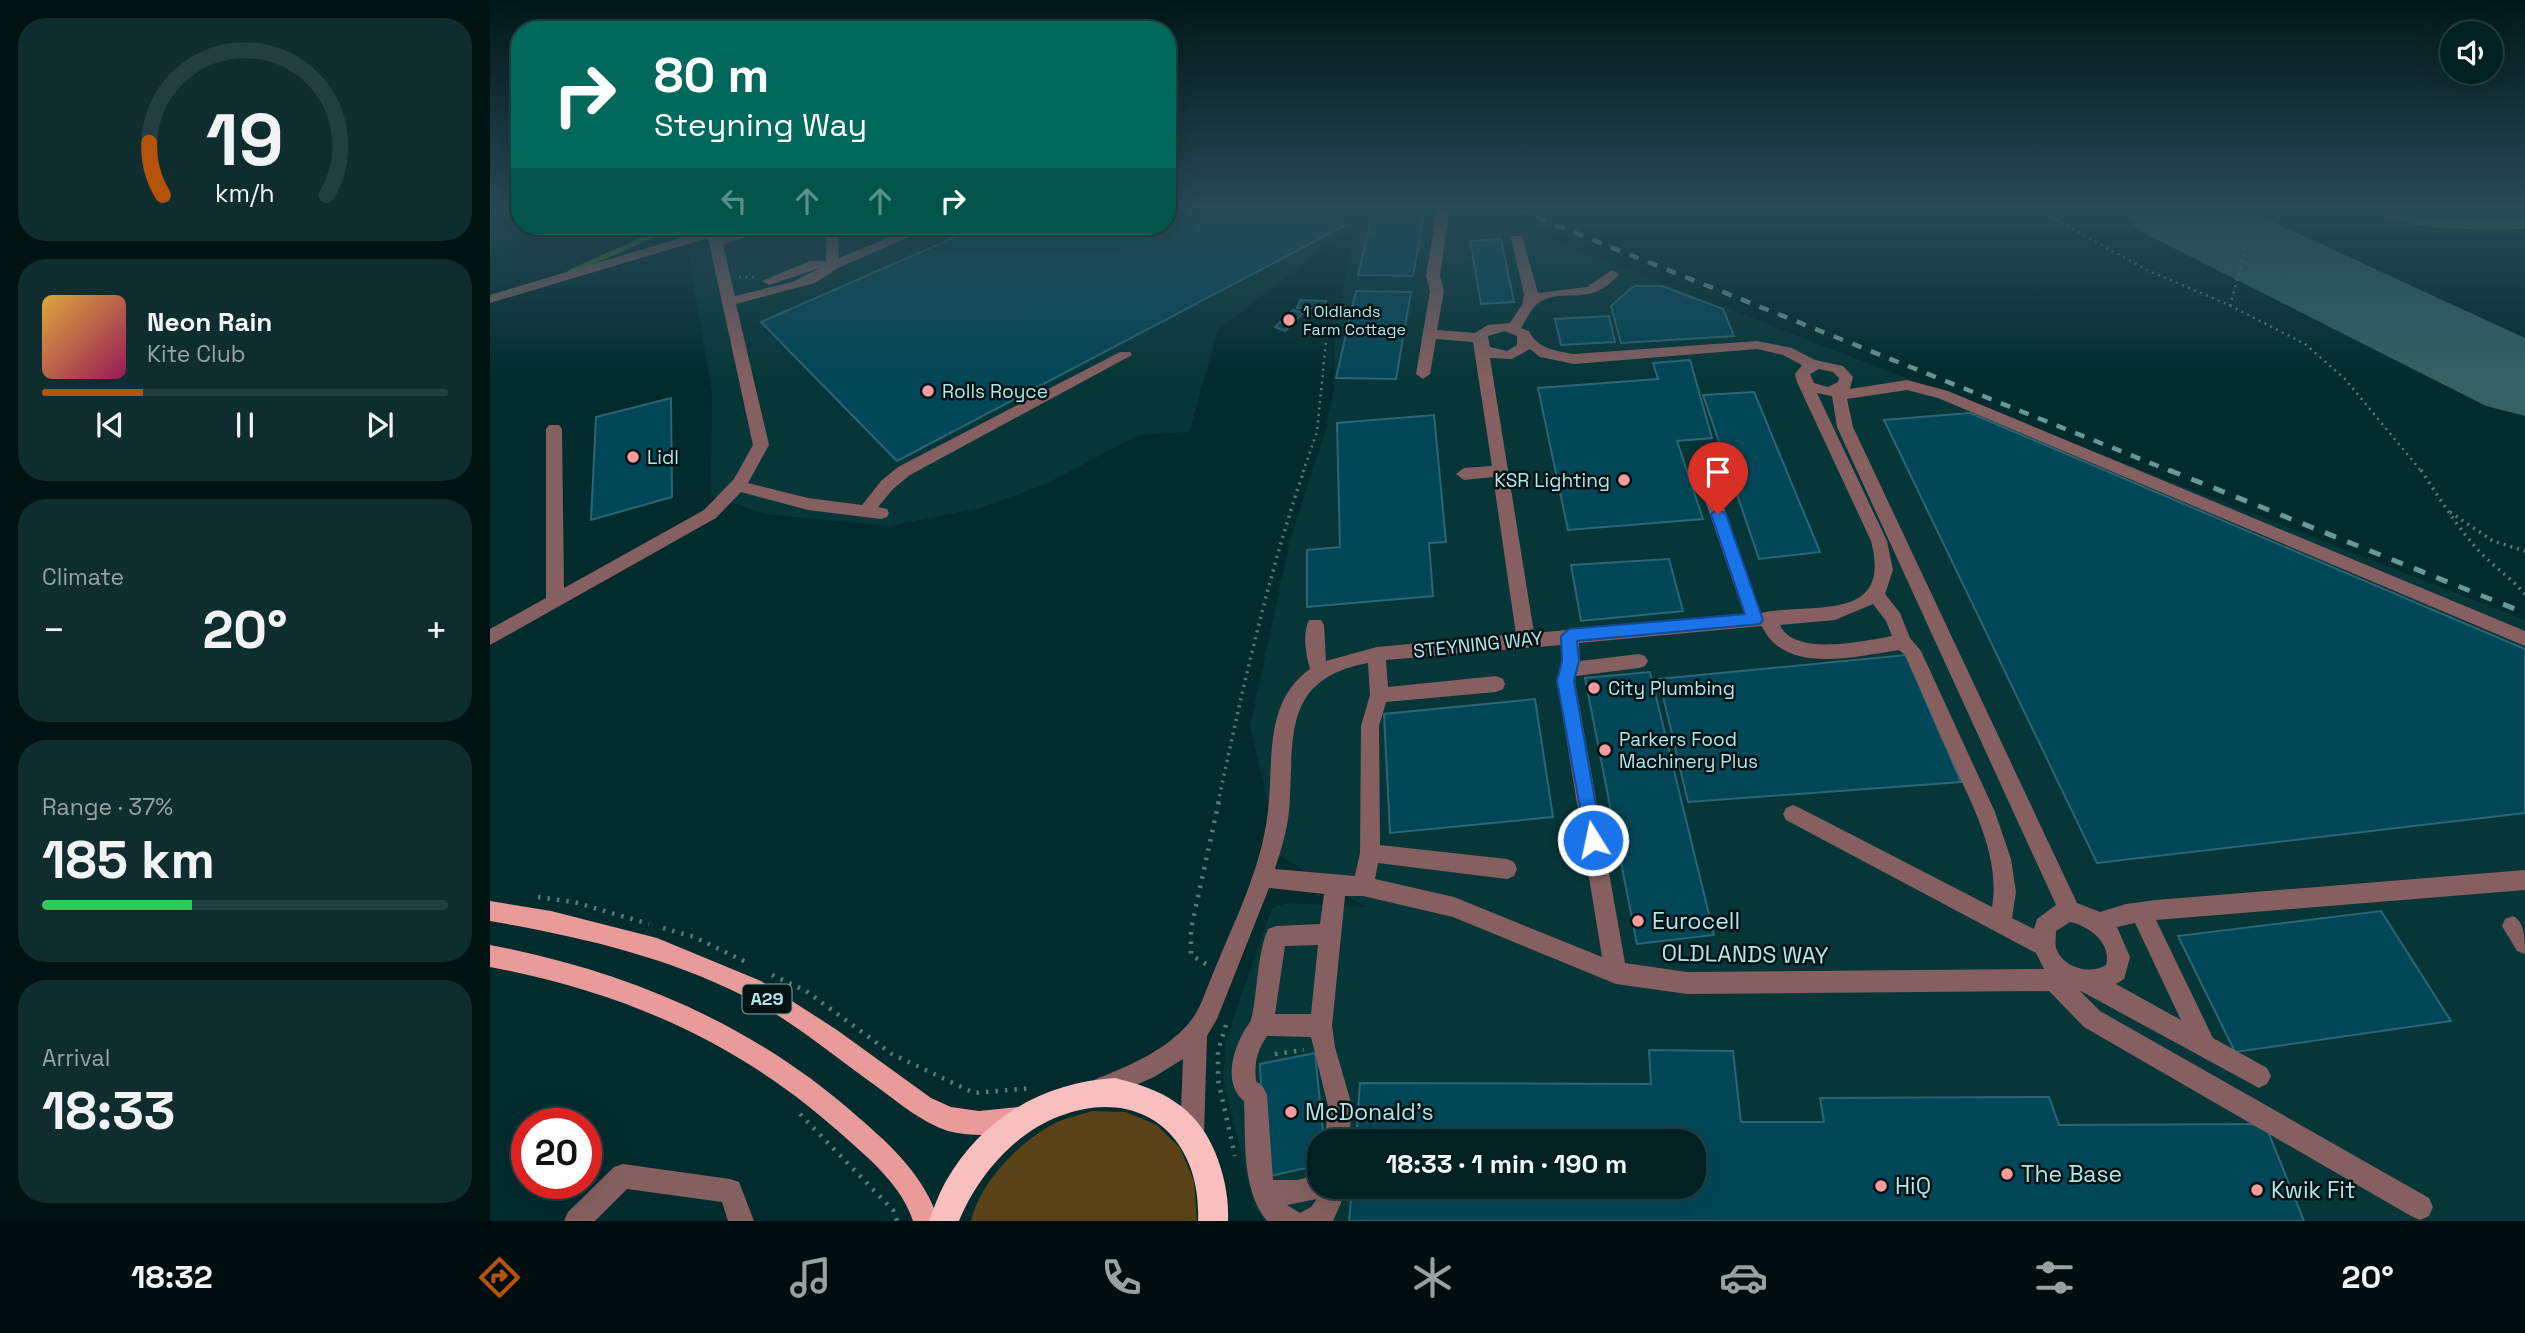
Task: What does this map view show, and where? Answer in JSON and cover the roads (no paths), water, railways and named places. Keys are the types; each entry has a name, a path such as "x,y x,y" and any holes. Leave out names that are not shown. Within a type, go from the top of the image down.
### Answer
{"highway":[{"path":"944,1221 965,1177 992,1145 1023,1119 1057,1101 1091,1092 1130,1094 1165,1108 1192,1135 1209,1172 1214,1220"}],"main road":[{"name":"A29","path":"490,911 551,920 657,949 753,989 830,1038 923,1106 949,1119 979,1124 1023,1119"},
{"path":"490,956 581,977 646,998 760,1056 854,1127 897,1169 923,1207 926,1221"}],"street":[{"path":"490,299 599,267"},
{"path":"490,638 710,514 740,486 753,466 761,445 722,267"},
{"path":"730,302 770,294 821,275 831,267"},
{"path":"1423,374 1437,291 1433,276 1434,267"},
{"path":"1525,267 1530,286 1530,303"},
{"path":"1514,328 1530,303 1538,296 1589,293 1599,288 1612,274"},
{"path":"1480,342 1493,328 1514,328 1545,354 1574,359 1757,345 1787,351 1813,365 1832,366 1843,372 1845,385 1838,393"},
{"path":"1430,334 1480,342 1497,355 1512,355 1524,348 1526,339"},
{"path":"1480,342 1526,639"},
{"path":"740,486 808,504 874,512 887,485 904,471 1125,355"},
{"path":"1813,365 1802,374 1804,382 1880,541 1886,562 1884,577 1875,594 1894,618 1903,642 1912,651 1985,812 2001,859 2005,892 2000,924"},
{"path":"1804,382 1822,392 1838,393 1907,385 1943,394 2525,639"},
{"path":"1838,393 1845,427 2070,912"},
{"path":"555,429 555,600"},
{"path":"1700,462 1761,619 1779,639 1807,651 1826,652 1903,642"},
{"path":"1464,474 1499,471"},
{"name":"STEYNING WAY","path":"1091,1092 1139,1073 1167,1056 1196,1034 1206,1019 1261,877 1276,827 1286,715 1297,694 1331,665 1377,654 1835,613 1862,605 1875,594"},
{"path":"1315,625 1315,656 1320,672"},
{"path":"1569,636 1569,670 1566,681 1616,973"},
{"path":"1363,886 1370,853 1370,726 1379,695 1377,654"},
{"path":"1569,670 1639,661"},
{"path":"1379,695 1496,684"},
{"path":"1794,814 2044,946 2056,966 2074,981 2259,1076"},
{"path":"1370,853 1507,869"},
{"name":"OLDLANDS WAY","path":"1261,877 1335,886 1363,886 1398,892 1474,913 1616,973 1687,983 2074,981"},
{"path":"2099,923 2141,913 2525,880"},
{"path":"1335,886 1318,1037 1340,1107 1338,1129"},
{"path":"2044,946 2045,926 2051,919 2070,912 2099,923 2116,944 2118,967 2113,976 2104,981 2074,981"},
{"path":"2141,913 2205,1046"},
{"path":"1290,1221 1281,1218 1271,1208 1261,1180 1255,1095 1245,1087 1246,1047 1262,1025 1276,936 1329,934"},
{"path":"2074,981 2092,1019 2420,1207"},
{"path":"1262,1025 1318,1037"},
{"name":"STEYNING WAY","path":"1192,1135 1196,1034"},
{"path":"577,1221 623,1176 730,1191 741,1221"},
{"path":"1265,1193 1307,1189"},
{"path":"1309,1221 1316,1220 1326,1212 1329,1199"}],"waterway":[{"path":"570,272 581,267"}],"railway":[{"path":"1660,267 2173,472"},
{"path":"2169,470 2525,613"}],"place":[{"name":"1 Oldlands Farm Cottage","path":"1289,320"},
{"name":"Rolls Royce","path":"928,391"},
{"name":"Lidl","path":"633,457"},
{"name":"KSR Lighting","path":"1624,480"},
{"name":"City Plumbing","path":"1594,688"},
{"name":"Parkers Food Machinery Plus","path":"1605,750"},
{"name":"Eurocell","path":"1638,921"},
{"name":"McDonald's","path":"1291,1112"},
{"name":"The Base","path":"2007,1174"},
{"name":"HiQ","path":"1881,1186"},
{"name":"Kwik Fit","path":"2257,1190"}]}
